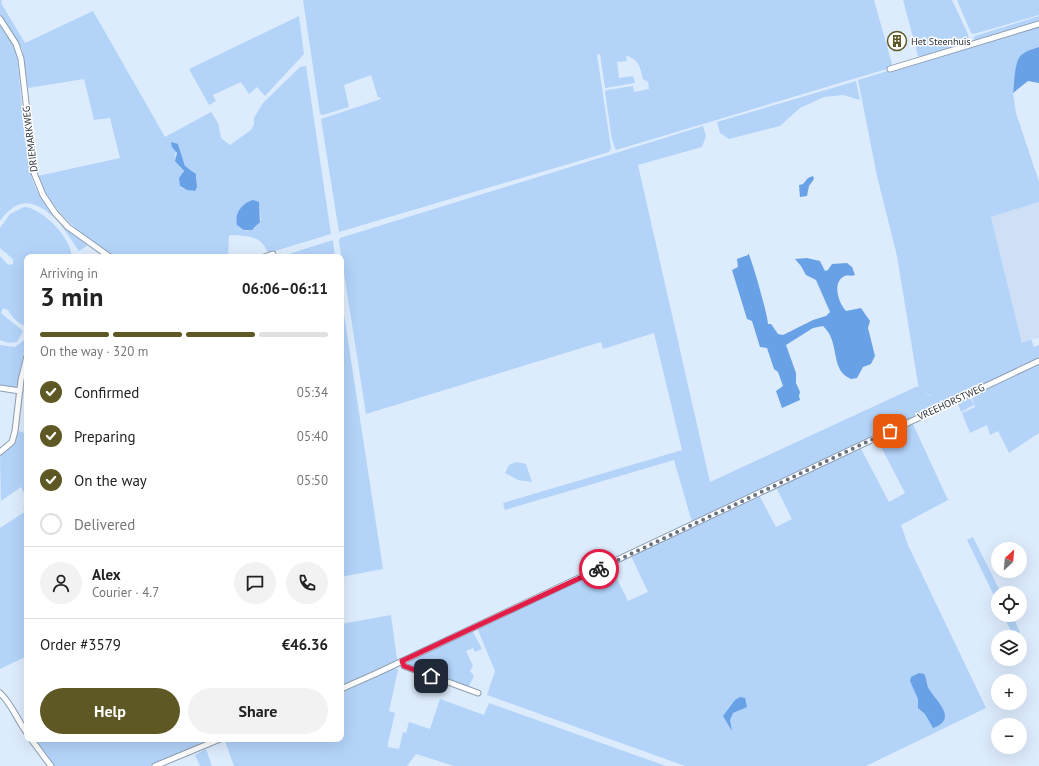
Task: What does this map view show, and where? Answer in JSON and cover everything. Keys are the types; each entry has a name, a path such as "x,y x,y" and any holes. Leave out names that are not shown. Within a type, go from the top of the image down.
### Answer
{"street":[{"name":"DRIEMARKWEG","path":"0,19 16,44 21,60 34,173 42,195 55,213 68,227 106,254"},
{"path":"890,69 1039,24"},
{"name":"VREEHORSTWEG","path":"344,688 1039,361"},
{"path":"0,452 12,442 24,371"},
{"path":"0,388 20,391"},
{"path":"402,661 404,666 478,693"},
{"path":"0,693 7,699 24,729"},
{"path":"34,742 51,766"},
{"path":"155,766 213,742"}],"shaded area":[{"path":"0,0 2,0 1,3 25,43 93,11 165,137 211,112 218,123 221,138 230,145 251,130 254,124 254,118 263,103 300,67 306,66 331,234 268,253 261,243 253,238 247,236 229,235 228,254 110,254 91,241 69,222 51,201 38,176 120,158 110,118 94,120 84,79 28,88 22,49 0,15","holes":["179,147 185,166 194,172 197,177 197,187 193,191 181,188 180,176 183,173 183,170 178,164 175,156","246,203 259,203 261,220 255,228 246,231 236,222 240,208"]},
{"path":"303,0 874,0 892,64 890,68 616,150 612,140 605,92 607,90 633,86 634,92 649,89 648,82 643,79 640,67 636,61 626,56 627,61 617,62 619,78 633,76 635,83 605,88 600,54 597,55 611,148 609,152 339,232 321,119 381,99 380,97 378,98 371,75 344,85 349,107 323,115 320,114"},
{"path":"903,0 952,0 968,34 969,40 967,44 921,57 918,56"},
{"path":"957,0 1039,0 1039,15 974,34 971,33"},
{"path":"299,16 304,54 265,96 257,87 249,94 241,82 213,95 216,101 209,105 189,69"},
{"path":"1039,16 1039,22 977,41 973,39 975,36"},
{"path":"0,25 10,39 17,55 25,141 32,179 38,193 53,216 37,205 25,203 14,207 4,215 0,221"},
{"path":"1039,25 1039,47 1023,53 1017,63 1013,93 1016,113 1039,182 1039,202 991,217 1022,343 1031,339 1034,347 1039,345 1039,358 944,403 938,398 923,391 918,384 897,256 877,176 858,80"},
{"path":"856,81 860,100 843,95 824,97 800,108 780,126 729,139 720,133 717,122"},
{"path":"703,126 706,136 702,147 638,165 710,482 918,386 928,395 939,398 942,404 692,522 674,460 505,510 503,503 682,450 654,333 603,349 601,342 366,414 344,273 344,254 341,254 340,238"},
{"path":"1039,202 1039,338 1030,339 1022,343 991,217"},
{"path":"24,207 31,208 39,212 62,234 71,250 71,254 24,254 24,326 14,318 8,310 3,308 1,313 23,331 17,342 9,343 0,340 0,256 8,265 13,264 13,259 0,248 0,228 10,214"},
{"path":"61,225 63,225 88,245 79,251"},
{"path":"333,240 335,254 289,254"},
{"path":"344,315 383,569 344,576"},
{"path":"24,340 24,352 16,389 0,385 0,345 15,347"},
{"path":"1039,362 1039,433 1009,453 998,431 990,435 987,425 970,433 962,413 975,407 971,395"},
{"path":"969,395 974,405 961,412 957,401"},
{"path":"912,422 948,500 901,525 908,545 986,708 866,766 685,766 487,695 495,671 477,628 610,565 628,601 648,592 632,555 759,495 776,527 792,519 776,487 860,447 889,502 905,493 877,439"},
{"path":"19,431 24,433 24,493 21,487 1,501 0,455 15,443"},
{"path":"516,462 526,464 532,482 518,480 505,473 509,465"},
{"path":"24,512 24,657 0,669 0,528"},
{"path":"973,537 991,573 991,578 994,578 998,586 991,586 991,590 967,540"},
{"path":"391,615 397,660 344,685 344,623"},
{"path":"1006,622 1015,622 1019,630 1010,630"},
{"path":"472,630 482,649 475,652 473,648 466,651 473,666 470,671 474,676 468,688 407,665 409,660"},
{"path":"395,668 398,670 389,711 395,713 388,747 399,749 403,732 406,733 409,722 430,729 440,699 484,715 489,703 666,766 454,766 416,754 407,766 234,766 225,742 344,742 344,692"},
{"path":"36,742 208,742 150,766 54,766"},
{"path":"206,749 212,766 200,766 195,755"}],"water":[{"path":"1039,47 1039,83 1028,81 1013,93 1016,66 1020,56 1029,50"},
{"path":"171,142 178,144 185,166 196,174 197,187 195,191 187,190 180,186 179,178 184,171 175,161 177,153 172,147"},
{"path":"813,176 814,179 809,186 807,196 800,197 799,185 803,184 808,178"},
{"path":"253,200 259,202 260,222 252,230 244,230 237,225 237,216 245,203"},
{"path":"748,253 759,287 768,324 771,324 778,334 783,335 813,320 826,316 830,312 816,280 806,275 795,259 807,258 820,261 825,271 828,270 832,264 847,263 852,267 855,275 844,276 838,284 837,289 839,299 846,311 861,308 870,321 868,328 875,356 871,364 863,367 857,378 851,379 844,375 840,369 832,340 823,326 813,328 786,345 796,373 796,383 800,392 800,400 782,408 776,391 783,386 778,372 774,369 767,348 760,347 752,321 747,319 732,270 738,267 737,259 748,255"},
{"path":"919,673 924,674 929,689 940,704 945,715 941,724 933,728 925,714 918,708 918,699 910,681 911,677"},
{"path":"740,697 745,698 747,707 733,713 730,720 732,731 723,716 735,700"}],"way so far":[{"path":"599,569 890,431"}],"place":[{"name":"Het Steenhuis","path":"897,41"}],"route":[{"path":"431,676 404,666 402,661 599,569"}]}
